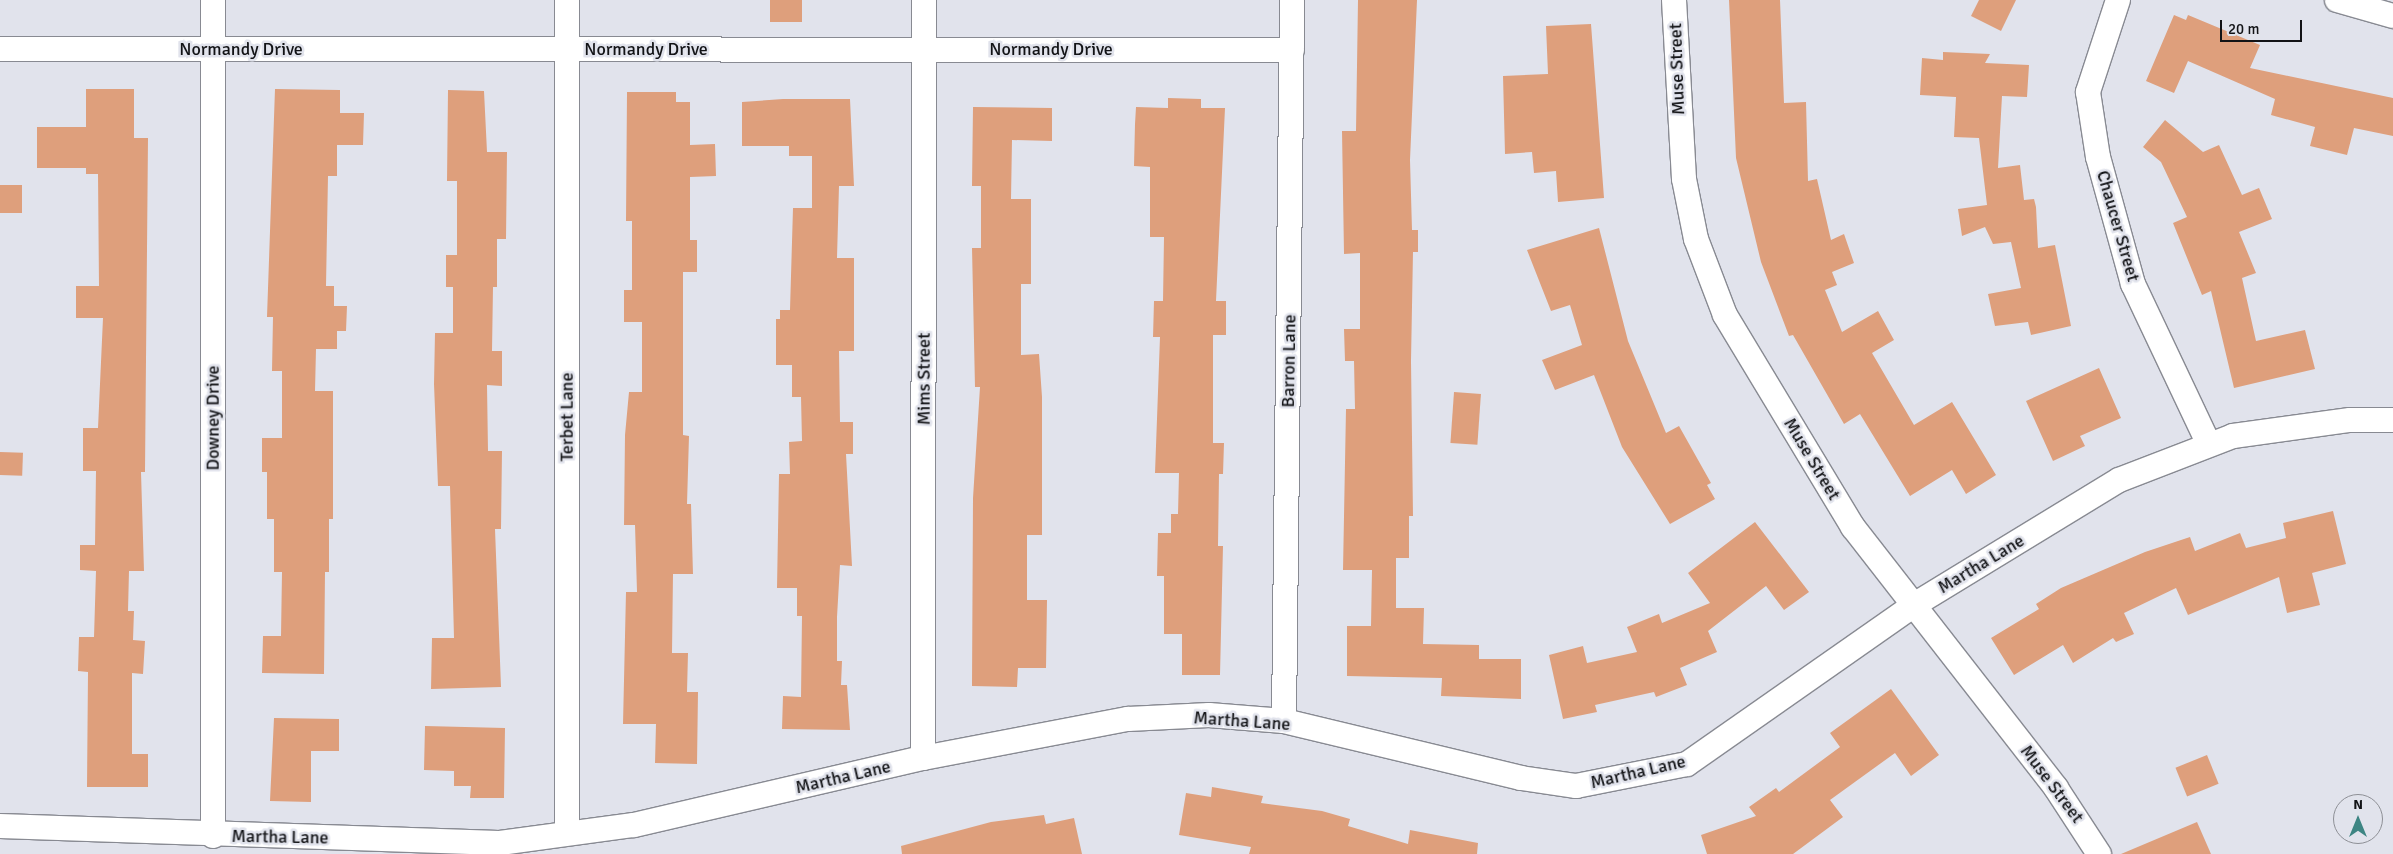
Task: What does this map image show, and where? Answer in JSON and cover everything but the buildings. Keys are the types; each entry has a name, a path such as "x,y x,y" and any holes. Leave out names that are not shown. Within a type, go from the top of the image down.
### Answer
{"street":[{"name":"Downey Drive","path":"213,0 213,836"},
{"name":"Terbet Lane","path":"567,0 567,833"},
{"name":"Mims Street","path":"923,758 924,0"},
{"name":"Barron Lane","path":"1284,721 1292,0"},
{"name":"Muse Street","path":"1674,0 1684,179 1696,239 1725,315 1853,527 2061,796 2099,854"},
{"name":"Chaucer Street","path":"2118,0 2088,92 2098,157 2133,284 2208,442"},
{"path":"2337,0 2393,16"},
{"name":"Normandy Drive","path":"0,48 1292,50"},
{"name":"Martha Lane","path":"0,826 213,836 500,843 634,825 923,758 1128,719 1209,715 1284,721 1511,776 1576,786 1687,764 1914,604 2119,480 2208,442 2350,420 2393,420"}]}
